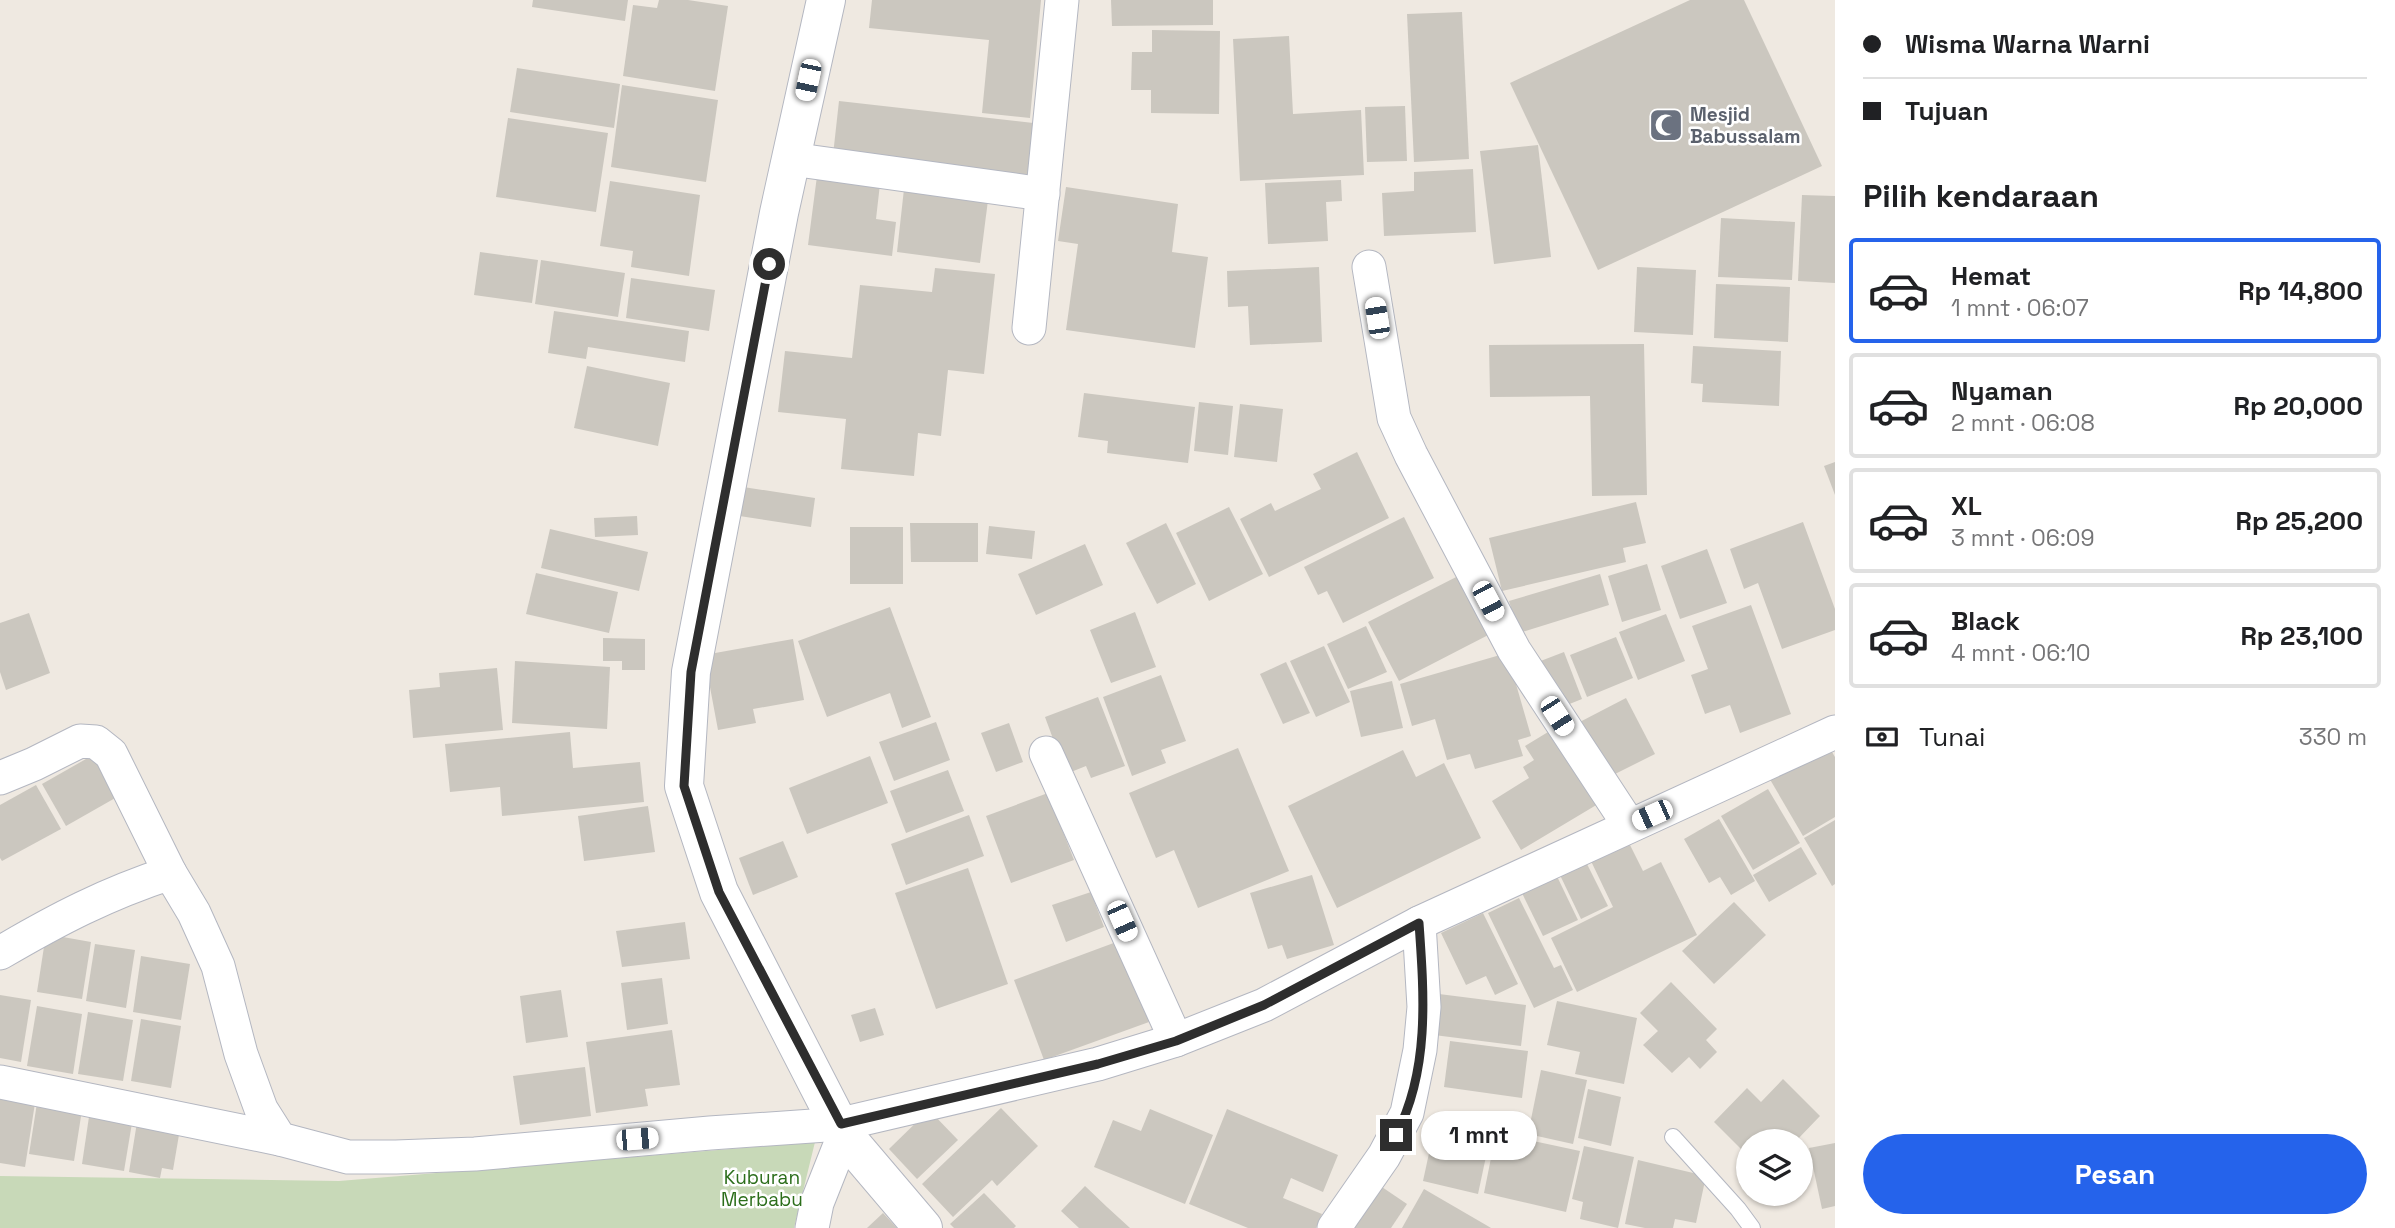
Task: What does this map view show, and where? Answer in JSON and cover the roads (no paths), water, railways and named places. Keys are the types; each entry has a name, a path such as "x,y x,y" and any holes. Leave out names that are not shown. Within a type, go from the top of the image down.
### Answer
{"street":[{"path":"826,0 790,159 691,672 684,786 719,892 842,1129 923,1228"},
{"path":"1029,328 1062,0"},
{"path":"790,159 1043,194"},
{"path":"1369,267 1394,418 1410,455 1514,650 1629,825"},
{"path":"0,1083 280,1139 348,1157 475,1154 710,1133 842,1129 1098,1064 1176,1041 1264,1005 1419,923 1835,732"},
{"path":"0,778 80,741 96,742 111,754 170,873 194,913 218,966 241,1054 261,1109 280,1139"},
{"path":"1046,753 1176,1041"},
{"path":"0,953 75,910 123,888 170,873"},
{"path":"1334,1228 1384,1156 1407,1113 1420,1051 1424,1007 1419,923"},
{"path":"812,1228 817,1203 842,1129"}],"lane":[{"path":"1673,1137 1752,1228"}],"place":[{"name":"Mesjid Babussalam","path":"1666,125"}],"park label":[{"name":"Kuburan Merbabu","path":"762,1188"}]}
